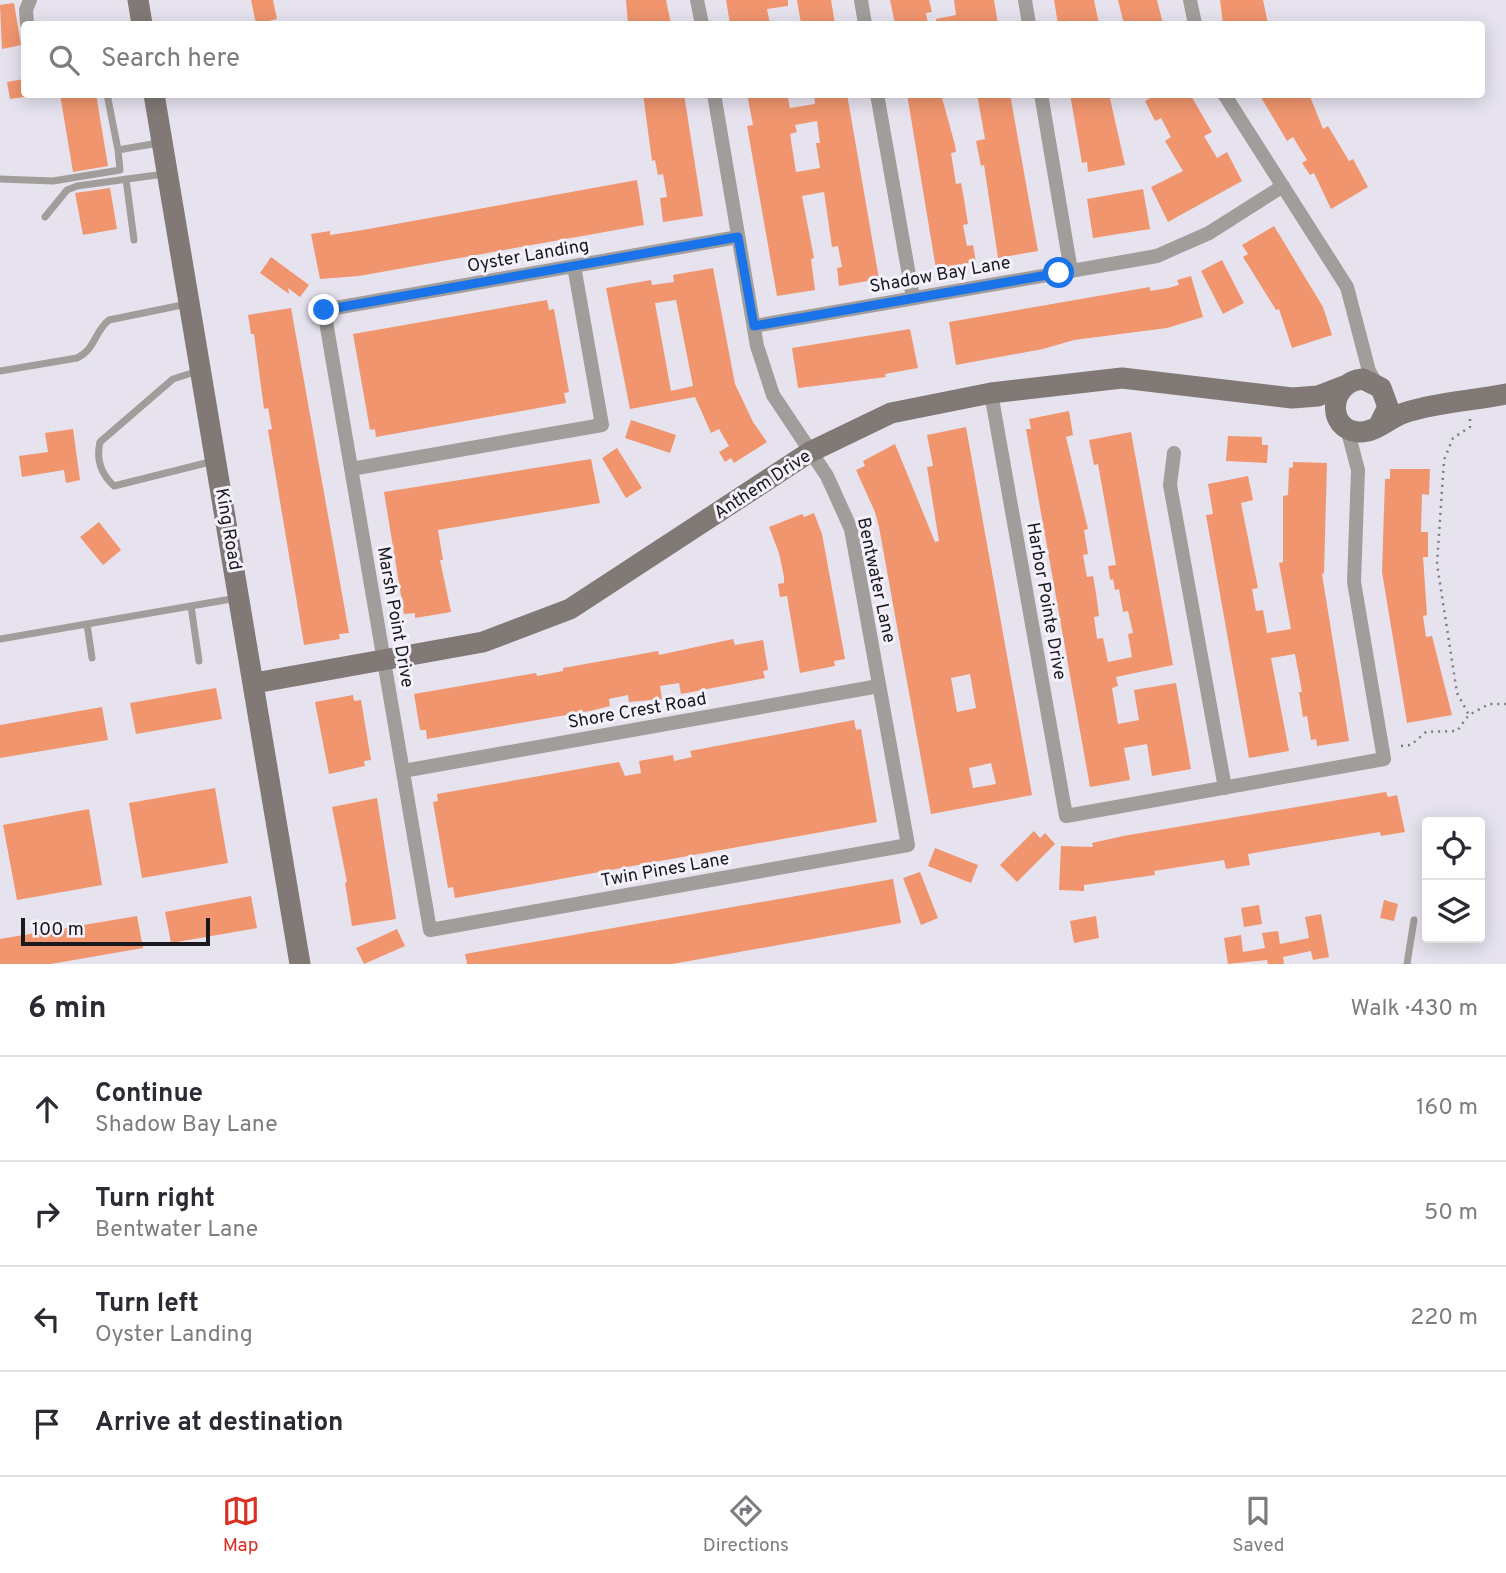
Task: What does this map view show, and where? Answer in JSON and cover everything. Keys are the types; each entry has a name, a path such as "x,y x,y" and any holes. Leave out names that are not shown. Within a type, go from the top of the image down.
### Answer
{"street":[{"path":"27,21 26,10 30,0"},
{"path":"138,0 142,21"},
{"path":"697,0 701,21"},
{"path":"861,0 864,21"},
{"path":"1025,0 1028,21"},
{"path":"1190,0 1194,21"},
{"name":"King Road","path":"155,98 218,460 300,964"},
{"name":"Bentwater Lane","path":"715,98 754,326 773,395 827,477 851,529 908,845"},
{"path":"878,98 913,298"},
{"path":"1042,98 1072,271"},
{"path":"1174,453 1170,485 1225,788 1384,759 1354,582 1358,470 1364,446 1388,407 1369,371 1347,287 1227,98"},
{"name":"Shadow Bay Lane","path":"754,326 1157,256 1209,233 1283,186"},
{"name":"Oyster Landing","path":"324,310 738,237"},
{"path":"351,469 602,425 574,266"},
{"name":"Marsh Point Drive","path":"324,310 430,930"},
{"path":"1358,470 1335,404 1357,371 1363,345"},
{"name":"Anthem Drive","path":"255,682 483,642 570,609 810,452 891,413 991,393 1122,379 1292,398 1318,396 1347,384"},
{"path":"1347,384 1363,379 1401,400 1433,405"},
{"name":"Harbor Pointe Drive","path":"991,393 1066,816 1225,788"},
{"path":"1344,426 1360,432 1377,427 1401,414 1433,405 1506,394"},
{"name":"Anthem Drive","path":"1292,398 1319,408 1344,426"},
{"name":"Shore Crest Road","path":"402,771 879,686"},
{"name":"Twin Pines Lane","path":"430,930 908,845"}],"lane":[{"path":"0,179 53,181 120,170 108,98"},
{"path":"118,150 162,143"},
{"path":"45,217 68,190 168,174"},
{"path":"126,179 134,240"},
{"path":"0,371 76,358 86,354 102,326 109,320 190,303"},
{"path":"202,370 173,379 100,442 98,452 106,478 114,486 218,460"},
{"path":"0,639 241,598"},
{"path":"191,606 200,661"},
{"path":"87,624 92,658"},
{"path":"1407,964 1414,920"}],"path":[{"path":"1469,715 1457,693 1437,564 1444,460 1453,438 1470,427 1470,419"},
{"path":"1401,746 1411,745 1426,732 1457,731 1469,715 1489,704 1505,704"}],"building":[{"path":"251,0 273,0 277,19 255,21"},
{"path":"626,0 666,0 670,21 628,21"},
{"path":"726,0 788,0 788,6 767,9 769,21 730,21"},
{"path":"797,0 831,0 834,21 800,21"},
{"path":"890,0 929,0 932,12 926,13 927,21 894,21"},
{"path":"954,0 994,0 998,21 936,21 956,15"},
{"path":"1054,0 1094,0 1098,21 1058,21"},
{"path":"1118,0 1157,0 1162,21 1123,21"},
{"path":"1220,0 1263,0 1267,21 1223,21"},
{"path":"14,3 21,45 2,49 0,5"},
{"path":"21,80 21,97 10,99 7,82"},
{"path":"61,98 97,98 108,166 73,172"},
{"path":"644,98 685,98 703,216 663,222 660,198 667,197 663,174 658,175 655,160 652,161"},
{"path":"748,98 788,98 790,108 815,104 814,98 848,98 879,279 839,286 837,268 842,267 838,246 832,247 824,192 802,196 814,258 811,259 815,290 777,296 747,126 753,125","holes":["817,121 820,143 816,143 820,168 796,172 790,134 797,132 795,125"]},
{"path":"908,98 942,98 955,145 956,152 951,153 956,184 961,183 964,199 968,224 963,225 967,246 973,245 976,262 936,269"},
{"path":"978,98 1011,98 1038,251 998,258 984,165 981,166 976,141 985,139"},
{"path":"1071,98 1110,98 1125,165 1088,172 1087,162 1082,163"},
{"path":"1151,98 1192,98 1212,132 1204,136 1217,158 1227,152 1242,181 1168,222 1151,187 1183,171 1165,141 1171,137 1161,118 1155,121 1145,101"},
{"path":"1261,98 1311,98 1323,129 1328,126 1349,161 1353,159 1368,187 1331,209 1314,173 1310,175 1302,163 1307,160 1293,137 1287,141"},
{"path":"637,180 644,225 359,276 320,279 311,234 330,231 330,235 363,230"},
{"path":"110,188 117,229 83,235 75,193"},
{"path":"1143,189 1150,229 1093,238 1087,199"},
{"path":"1274,226 1323,307 1332,335 1292,348 1279,309 1276,310 1243,257 1248,254 1242,245"},
{"path":"271,257 309,285 300,297 288,288 289,294 260,273"},
{"path":"1222,260 1244,303 1223,314 1201,271"},
{"path":"713,268 735,384 753,422 767,442 734,463 731,458 725,462 719,452 729,446 719,429 711,433 695,397 630,409 606,288 651,280 652,285 674,282 673,275","holes":["676,300 693,386 671,391 655,303"]},
{"path":"1191,276 1203,317 1167,328 1074,340 1043,349 956,365 949,322 1150,287 1150,291 1168,288 1179,285 1177,280"},
{"path":"547,300 549,310 554,309 569,392 564,393 566,403 376,437 375,429 370,430 353,334"},
{"path":"291,308 349,633 339,634 340,639 304,645 268,430 272,429 268,408 264,409 254,334 251,334 248,315"},
{"path":"910,329 918,368 885,374 886,377 798,388 792,348"},
{"path":"1069,411 1073,435 1066,437 1088,529 1084,530 1088,554 1083,555 1087,577 1093,576 1096,593 1099,616 1094,617 1097,639 1103,638 1108,662 1132,657 1128,634 1133,633 1128,611 1123,612 1119,589 1115,590 1113,579 1110,580 1108,566 1116,565 1098,464 1094,465 1089,440 1131,432 1173,665 1116,677 1118,686 1112,688 1118,724 1139,720 1134,690 1176,683 1191,769 1152,776 1147,744 1124,748 1130,780 1090,787 1026,429 1031,429 1029,419"},
{"path":"631,420 676,435 670,453 625,438"},
{"path":"966,427 1032,795 931,814 879,527 856,470 865,466 863,461 895,444 935,542 939,541 927,467 933,466 927,435","holes":["970,674 976,708 957,712 951,678","991,763 996,784 973,788 969,768"]},
{"path":"73,429 80,480 66,483 64,470 22,477 19,456 48,452 45,433"},
{"path":"1228,436 1262,437 1262,445 1268,445 1267,463 1226,461"},
{"path":"617,448 642,488 626,498 602,458"},
{"path":"591,459 600,503 438,530 443,560 440,560 451,612 415,618 415,613 404,614 384,492"},
{"path":"1293,462 1327,463 1322,574 1349,741 1317,746 1316,739 1311,740 1307,716 1303,717 1299,692 1302,692 1295,654 1271,658 1289,751 1249,758 1206,515 1213,514 1208,484 1248,476 1253,500 1241,503 1258,588 1252,589 1256,611 1263,610 1267,633 1291,629 1279,563 1283,562 1283,496 1288,495 1289,468 1293,467"},
{"path":"1390,469 1430,469 1429,495 1422,494 1421,532 1428,532 1428,557 1423,557 1427,615 1423,616 1426,637 1432,636 1452,715 1407,723 1382,572 1385,479 1390,479"},
{"path":"814,513 822,534 845,659 834,661 835,666 800,673 787,596 780,597 778,584 784,583 784,577 779,553 769,527 802,514 804,517"},
{"path":"99,522 121,550 103,565 80,537"},
{"path":"733,639 735,645 763,640 768,670 763,671 765,678 681,694 679,683 660,686 662,699 629,702 628,695 609,699 610,706 590,711 427,739 426,730 420,730 414,694 536,673 537,676 563,671 563,668 658,651 659,655"},
{"path":"216,688 222,719 136,734 130,703"},
{"path":"353,695 354,701 361,700 371,760 364,761 365,766 329,774 315,702"},
{"path":"102,707 108,740 0,758 0,725"},
{"path":"854,720 856,730 861,729 877,822 455,898 453,887 448,888 433,802 438,801 437,794 619,762 625,776 641,773 639,761 673,755 674,761 692,757 690,751"},
{"path":"215,788 228,863 142,878 129,803"},
{"path":"1386,792 1388,797 1397,795 1405,832 1381,836 1380,832 1248,854 1250,865 1226,869 1224,860 1154,871 1155,875 1084,885 1084,891 1059,890 1061,846 1093,847 1092,843 1123,836"},
{"path":"377,798 396,919 352,926 345,883 347,882 332,807"},
{"path":"89,809 102,885 17,900 3,825"},
{"path":"1034,831 1040,838 1045,833 1055,844 1017,882 1000,865"},
{"path":"935,848 978,865 971,883 928,866"},
{"path":"920,872 938,918 921,925 903,878"},
{"path":"893,879 901,923 672,964 467,964 465,954"},
{"path":"251,896 257,928 171,943 165,912"},
{"path":"1384,900 1398,904 1394,921 1380,918"},
{"path":"1259,905 1262,924 1244,927 1241,908"},
{"path":"1321,914 1329,957 1313,960 1311,951 1283,957 1284,964 1268,964 1267,960 1228,964 1224,938 1241,935 1243,952 1265,948 1262,933 1278,931 1280,944 1309,938 1305,917"},
{"path":"137,916 143,948 51,964 0,964 0,939"},
{"path":"1096,916 1099,938 1074,943 1070,921"},
{"path":"397,929 405,946 364,964 356,948"}],"route":[{"path":"324,310 738,237 754,326 1059,273"}]}
